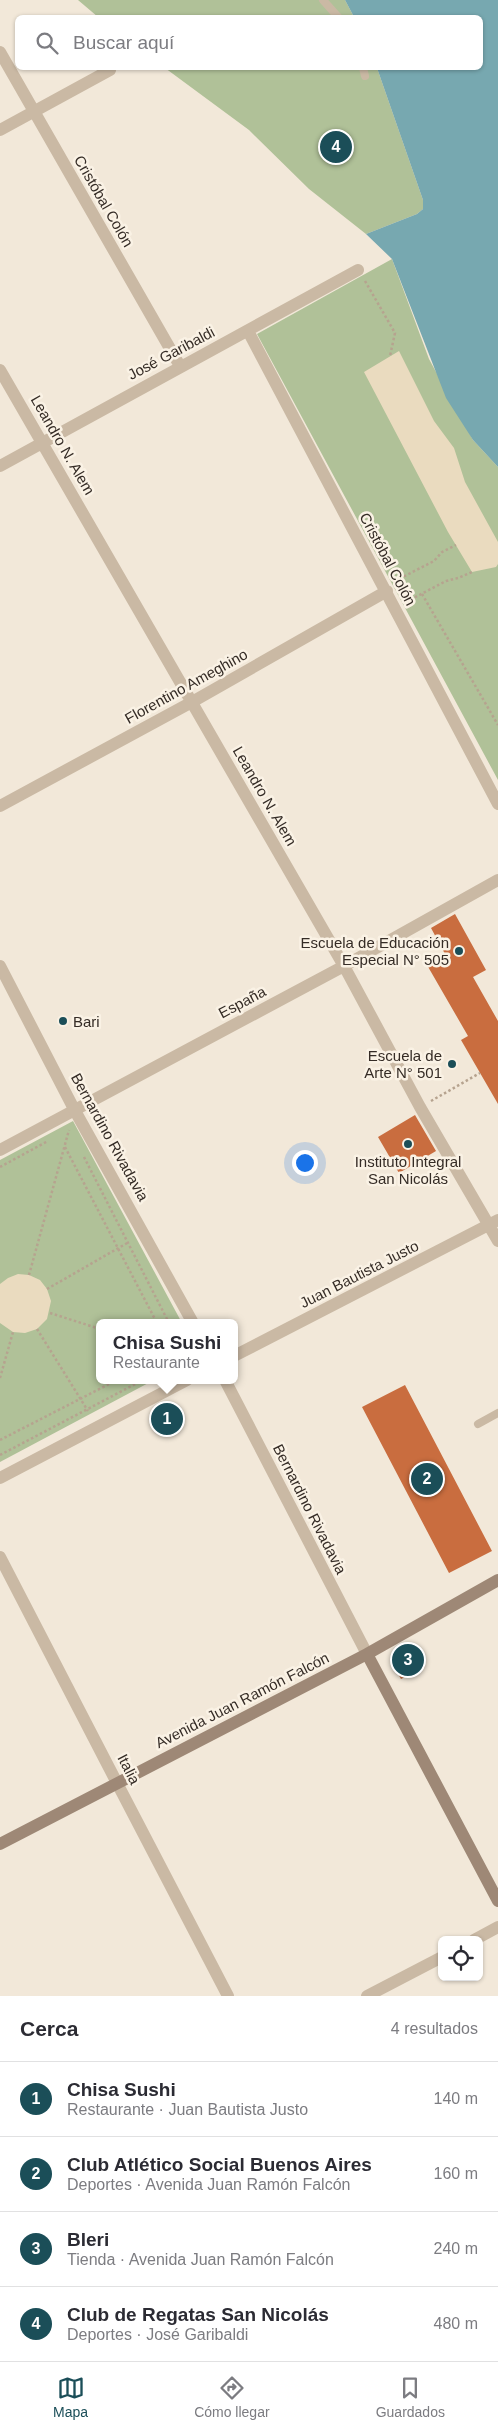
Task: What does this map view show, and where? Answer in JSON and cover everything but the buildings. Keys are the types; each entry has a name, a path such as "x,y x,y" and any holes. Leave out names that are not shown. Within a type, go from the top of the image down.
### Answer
{"main road":[{"name":"Avenida Juan Ramón Falcón","path":"0,1844 367,1654 498,1580"},
{"path":"367,1654 498,1902"}],"street":[{"name":"Cristóbal Colón","path":"0,52 180,366"},
{"path":"0,130 110,70"},
{"name":"José Garibaldi","path":"0,466 358,270"},
{"name":"Cristóbal Colón","path":"248,331 386,588 498,804"},
{"name":"Leandro N. Alem","path":"0,370 344,966 420,1107 493,1222 498,1241"},
{"name":"Florentino Ameghino","path":"0,806 192,702 386,588"},
{"name":"España","path":"0,1150 344,966 498,880"},
{"name":"Bernardino Rivadavia","path":"0,966 74,1109 191,1319"},
{"name":"Juan Bautista Justo","path":"238,1354 493,1222"},
{"path":"0,1478 179,1384"},
{"name":"Bernardino Rivadavia","path":"227,1384 367,1654"},
{"name":"Italia","path":"0,1557 228,1996"},
{"path":"481,1936 498,1927"},
{"path":"367,1996 438,1959"}],"lane":[{"path":"323,0 336,15"},
{"path":"364,70 365,76"},
{"path":"478,1424 498,1413"}],"path":[{"path":"358,270 395,333 390,356"},
{"path":"386,588 434,561 442,552 456,545"},
{"path":"396,607 446,581 472,572"},
{"path":"422,594 498,725"},
{"path":"420,1107 480,1073"},
{"path":"62,1133 69,1130"},
{"path":"69,1130 73,1136"},
{"path":"29,1275 69,1130"},
{"path":"0,1167 54,1138"},
{"path":"65,1147 155,1319"},
{"path":"82,1152 167,1319"},
{"path":"47,1289 129,1242"},
{"path":"50,1313 96,1328"},
{"path":"37,1329 88,1411"},
{"path":"0,1378 13,1332"},
{"path":"0,1440 108,1384"},
{"path":"0,1455 88,1411 136,1384"}],"green space":[{"path":"78,0 345,0 353,15 96,15"},
{"path":"168,70 378,70 423,200 423,209 417,214 366,234 309,189 249,130"},
{"path":"392,259 429,359 473,440 498,467 498,780 257,334"},
{"path":"73,1121 180,1319 96,1319 96,1384 146,1384 0,1462 0,1160"}],"shaded area":[{"path":"399,351 434,421 454,448 465,482 498,542 498,564 496,567 472,572 448,532 364,372"},
{"path":"18,1274 29,1275 40,1280 47,1289 51,1301 47,1319 37,1329 25,1333 13,1332 0,1323 0,1284"}],"water":[{"path":"345,0 498,0 498,467 473,440 446,398 392,259 366,234 417,214 423,209 423,200 378,70 483,70 483,15 353,15"}],"place":[{"name":"Club de Regatas San Nicolás","path":"336,147"},
{"name":"Escuela de Educación Especial N° 505","path":"459,951"},
{"name":"Bari","path":"63,1021"},
{"name":"Escuela de Arte N° 501","path":"452,1064"},
{"name":"Instituto Integral San Nicolás","path":"408,1144"},
{"name":"Chisa Sushi","path":"167,1419"},
{"name":"Club Atlético Social Buenos Aires","path":"427,1479"},
{"name":"Bleri","path":"408,1660"}]}
